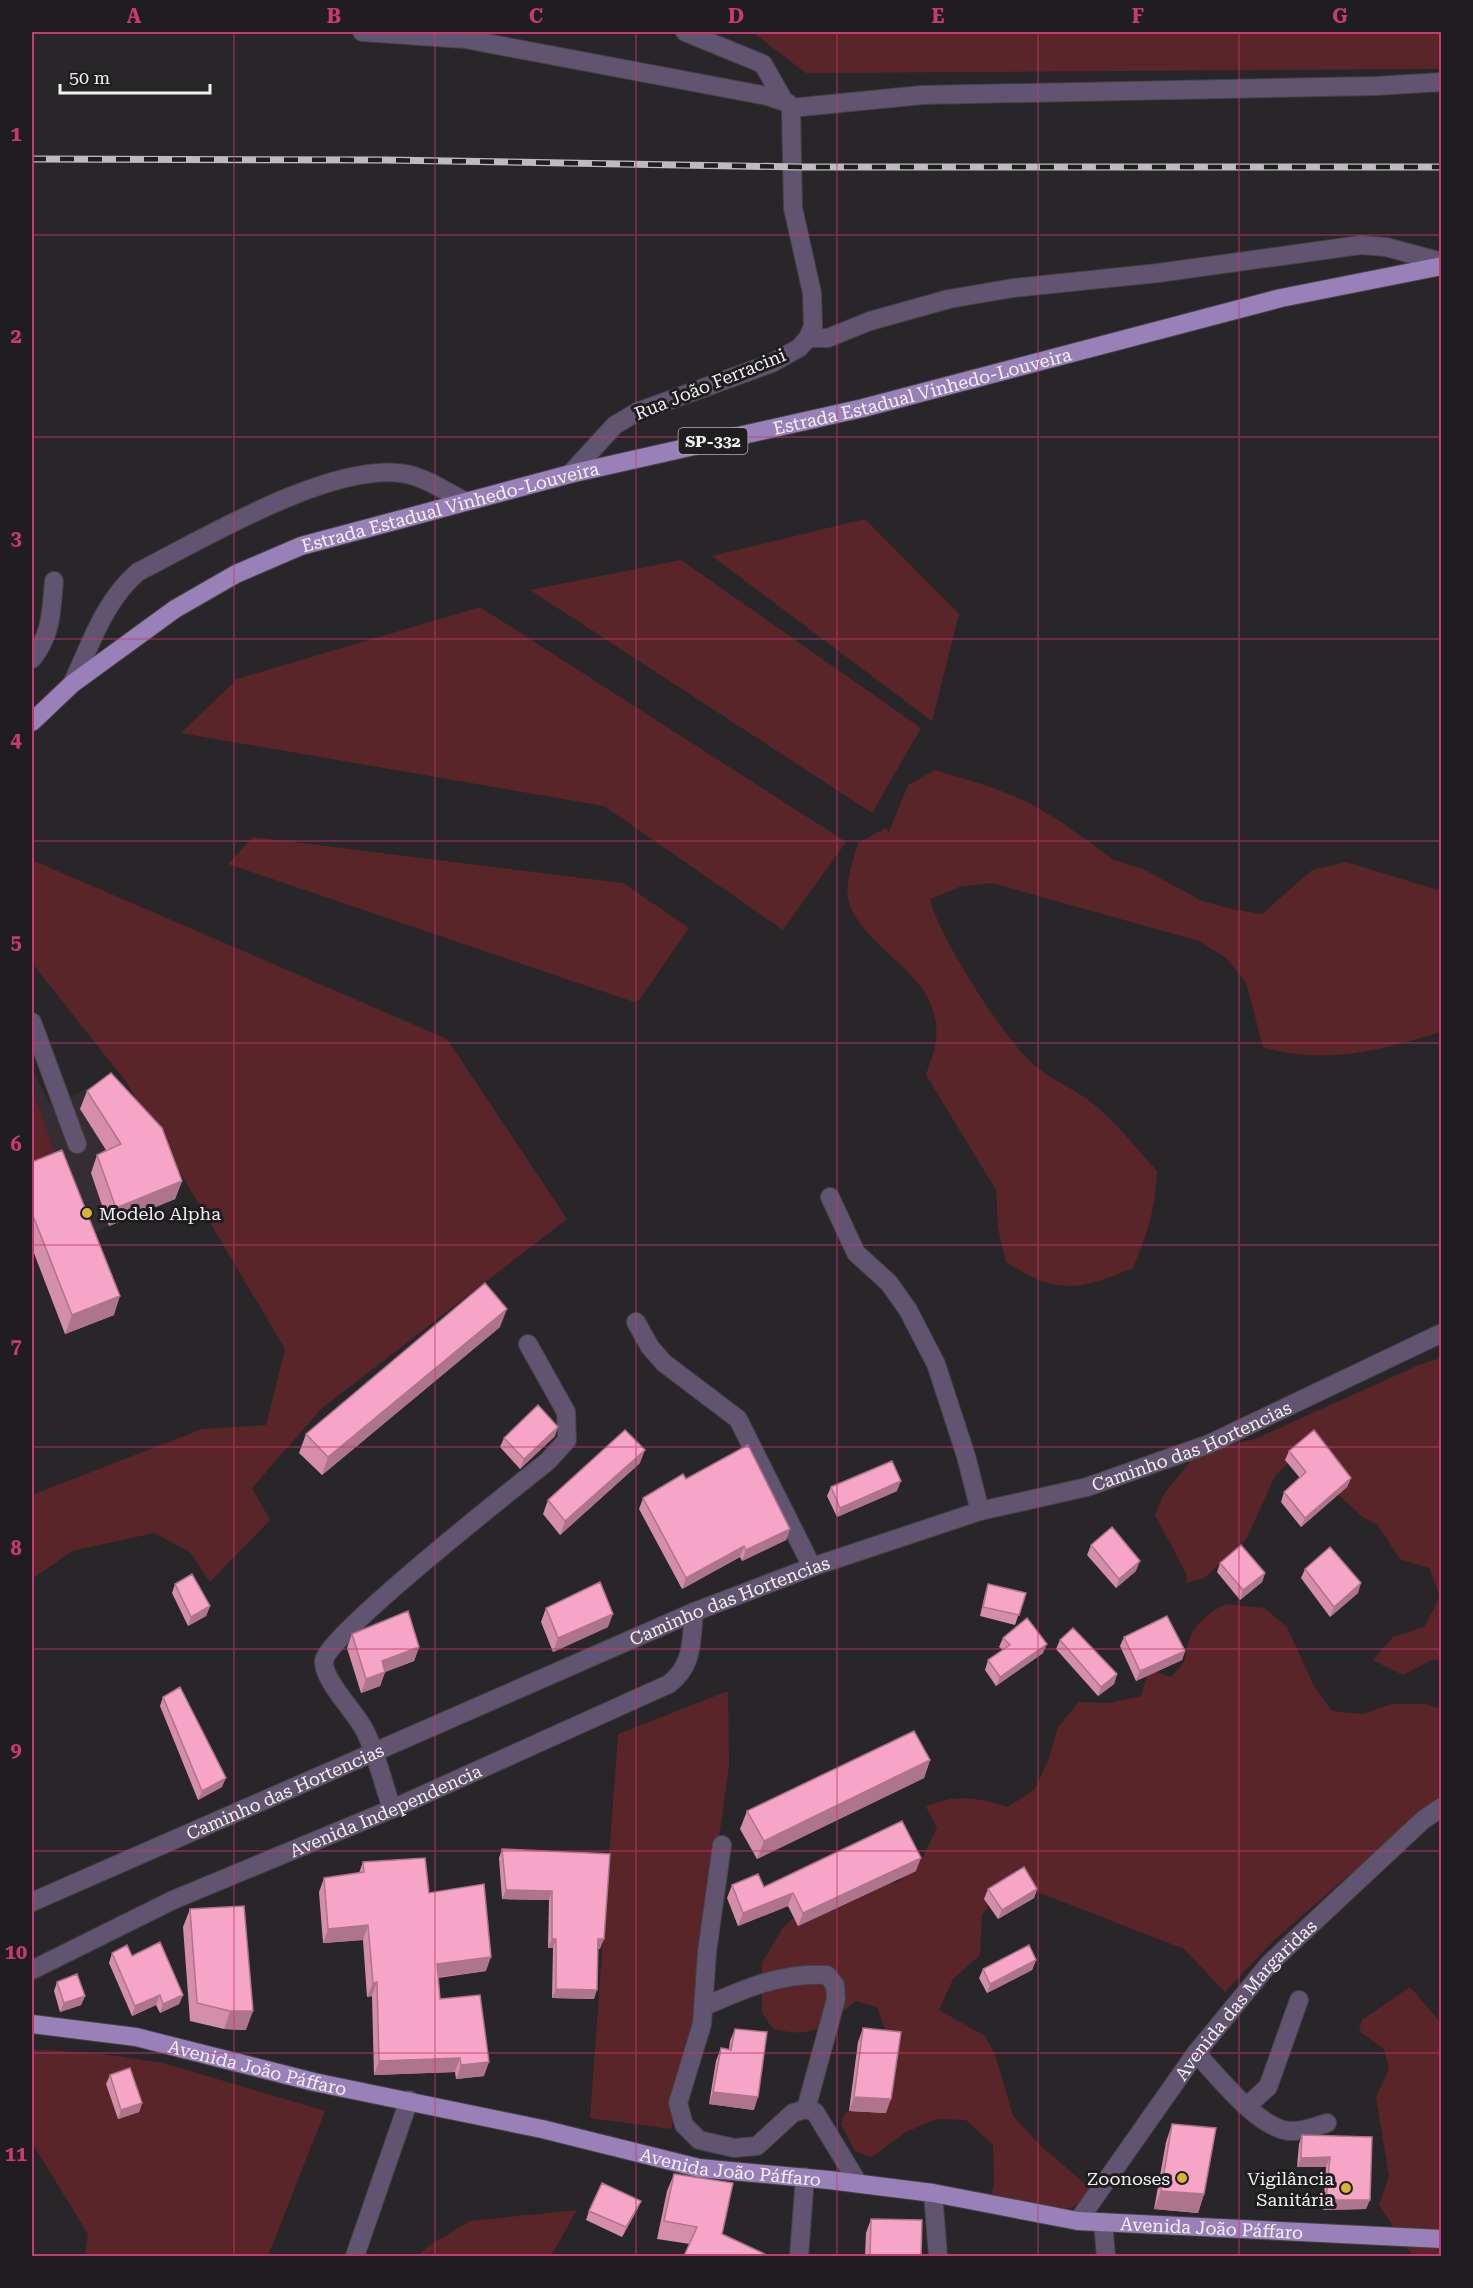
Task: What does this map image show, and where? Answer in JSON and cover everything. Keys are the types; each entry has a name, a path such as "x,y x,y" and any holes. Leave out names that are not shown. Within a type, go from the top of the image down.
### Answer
{"main road":[{"name":"Estrada Estadual Vinhedo-Louveira","path":"32,722 72,684 174,609 269,558 301,546 570,474 863,408 1281,298 1442,264"},
{"name":"Avenida João Páffaro","path":"32,2024 136,2037 314,2082 409,2100 699,2168 805,2177 933,2193 1078,2221 1442,2239"}],"street":[{"path":"362,32 465,39 619,69 684,79 787,104 922,95 1375,86 1442,82"},
{"path":"685,32 762,64 787,104 793,208 812,293 813,326 808,338 828,338 870,321 949,299 1002,290 1351,247 1386,248 1442,264"},
{"name":"Rua João Ferracini","path":"570,474 615,425 637,411 772,363 799,348 808,338"},
{"path":"72,684 109,604 119,588 138,572 281,500 350,477 383,472 406,474 422,479 465,501"},
{"path":"32,659 44,644 49,628 54,580"},
{"path":"32,1022 77,1144"},
{"path":"830,1197 856,1253 889,1283 902,1301 936,1364 966,1456 980,1511"},
{"path":"636,1322 650,1347 664,1364 738,1419 812,1567"},
{"name":"Caminho das Hortencias","path":"32,1902 694,1612 812,1567 980,1511 1087,1487 1209,1444 1442,1333"},
{"path":"392,1809 365,1730 325,1672 324,1659 328,1650 366,1613 548,1461 567,1440 566,1412 528,1344"},
{"name":"Avenida Independencia","path":"32,1970 173,1900 392,1809 669,1684 683,1670 690,1656 694,1612"},
{"name":"Avenida das Margaridas","path":"1078,2221 1196,2053 1269,1964 1423,1820 1442,1807"},
{"path":"722,1845 707,1952 702,2024 678,2103 684,2126 699,2140 734,2148 757,2146 793,2113 806,2109 815,2112 858,2183"},
{"path":"703,2007 766,1980 809,1974 826,1975 835,1985 836,1999 806,2109"},
{"path":"1247,2106 1268,2087 1299,2000"},
{"path":"1196,2053 1247,2106 1262,2120 1277,2129 1293,2132 1327,2123"},
{"path":"355,2256 409,2100"},
{"path":"799,2256 805,2177"},
{"path":"933,2193 938,2256"},
{"path":"1103,2222 1106,2256"}],"shaded area":[{"path":"752,32 1441,32 1441,69 806,73"},
{"path":"865,519 959,614 932,721 712,556"},
{"path":"681,560 921,728 872,813 530,590"},
{"path":"480,607 846,842 783,930 604,806 181,733 237,679"},
{"path":"935,770 994,788 1030,803 1114,860 1143,869 1202,901 1231,909 1262,914 1312,870 1346,862 1441,891 1441,1032 1396,1045 1353,1053 1309,1055 1286,1053 1263,1047 1246,982 1226,958 1199,941 992,883 959,887 930,899 959,961 990,1010 1020,1051 1039,1069 1097,1107 1157,1171 1150,1221 1133,1268 1097,1281 1068,1286 1040,1280 1024,1273 1006,1262 998,1228 996,1190 926,1075 936,1040 935,1017 928,998 904,967 860,924 848,899 849,874 858,843 886,828 889,832 908,785"},
{"path":"253,837 623,883 689,928 637,1003 228,864"},
{"path":"32,860 447,1039 567,1219 321,1409 252,1488 270,1520 210,1582 190,1552 154,1533 72,1551 32,1579 32,1495 202,1429 266,1425 285,1349 127,1083 32,963"},
{"name":"Modelo Alpha","path":"32,1069 52,1107 105,1079 175,1199 83,1237 114,1315 65,1334 32,1248"},
{"path":"32,1089 60,1166 32,1177"},
{"path":"1441,1358 1441,1659 1430,1661 1403,1675 1373,1660 1393,1637 1424,1627 1440,1597 1429,1568 1400,1559 1377,1524 1364,1518 1332,1489 1304,1447 1275,1476 1246,1540 1204,1578 1186,1583 1187,1575 1155,1515 1164,1494 1198,1452 1255,1439 1421,1364"},
{"path":"1226,1604 1264,1608 1287,1627 1314,1686 1332,1711 1363,1714 1392,1704 1426,1704 1441,1709 1441,1805 1381,1859 1351,1873 1271,1943 1225,1992 1184,1949 1040,1893 1013,1889 997,1894 982,1915 980,1955 953,1979 939,2010 985,2036 995,2054 1013,2116 1041,2146 1090,2188 1085,2199 1075,2206 1046,2211 988,2206 994,2185 993,2145 966,2120 936,2119 906,2132 872,2157 856,2152 841,2125 844,2115 867,2093 880,2063 885,2029 877,2007 856,2001 818,2028 799,2032 773,2029 762,2013 762,1963 784,1926 804,1910 840,1893 898,1882 924,1855 937,1828 926,1807 947,1800 967,1798 1008,1807 1035,1789 1049,1758 1058,1727 1079,1702 1109,1703 1141,1696 1149,1669 1170,1677 1185,1660 1190,1638 1196,1627 1208,1615"},
{"path":"728,1691 729,1765 694,2019 671,2129 590,2118 618,1734"},
{"path":"1410,1987 1441,2023 1441,2256 1413,2256 1379,2205 1389,2176 1376,2097 1389,2069 1384,2049 1359,2031 1362,2020"},
{"path":"32,2049 103,2054 163,2063 325,2111 268,2256 85,2256 88,2234 32,2143"},
{"path":"577,2210 551,2256 417,2256 430,2245 470,2221"}],"building":[{"path":"111,1073 162,1128 182,1181 116,1208 97,1155 121,1144 87,1091"},
{"path":"62,1150 120,1296 72,1315 32,1213 32,1162"},
{"path":"485,1283 507,1309 328,1457 306,1434"},
{"path":"538,1405 558,1427 524,1459 504,1438"},
{"path":"625,1430 645,1450 565,1521 548,1500"},
{"path":"1314,1430 1351,1478 1305,1518 1284,1492 1306,1472 1289,1451"},
{"path":"748,1445 790,1529 746,1550 744,1546 686,1578 643,1498 683,1474 686,1479"},
{"path":"892,1461 901,1481 840,1508 831,1487"},
{"path":"1112,1527 1140,1561 1119,1579 1091,1545"},
{"path":"1241,1545 1265,1573 1243,1590 1220,1563"},
{"path":"1330,1547 1361,1583 1334,1607 1305,1569"},
{"path":"192,1574 210,1606 191,1617 175,1584"},
{"path":"600,1582 613,1614 558,1638 546,1608"},
{"path":"988,1584 1026,1593 1019,1615 983,1607"},
{"path":"408,1611 419,1647 382,1661 385,1672 366,1679 352,1634"},
{"path":"1167,1616 1185,1651 1140,1671 1124,1637"},
{"path":"1027,1618 1047,1644 1000,1677 988,1660 1010,1645 1003,1638"},
{"path":"1073,1628 1117,1674 1101,1687 1060,1640"},
{"path":"180,1687 226,1778 202,1791 163,1697"},
{"path":"914,1731 930,1760 764,1841 747,1811"},
{"path":"902,1821 921,1858 803,1913 793,1893 743,1913 732,1885 758,1874 764,1887"},
{"path":"502,1849 610,1854 604,1939 598,1939 597,1990 556,1989 556,1939 552,1939 552,1891 506,1890"},
{"path":"425,1858 429,1893 484,1884 491,1957 437,1964 440,1999 480,1995 489,2062 461,2065 460,2058 379,2061 377,1982 373,1983 368,1925 328,1929 324,1878 364,1872 363,1862"},
{"path":"1024,1867 1037,1889 1002,1910 988,1889"},
{"path":"244,1906 253,2011 230,2011 197,2003 190,1909"},
{"path":"160,1942 183,1995 163,2004 160,1995 135,2006 112,1953 127,1945 132,1956"},
{"path":"1029,1945 1036,1960 990,1984 983,1969"},
{"path":"77,1974 85,1996 64,2003 57,1982"},
{"path":"863,2028 901,2032 891,2099 854,2097"},
{"path":"735,2029 767,2032 758,2097 713,2092 721,2048 731,2050"},
{"path":"130,2068 142,2103 121,2110 110,2075"},
{"name":"Zoonoses","path":"1172,2124 1216,2128 1204,2194 1161,2191"},
{"name":"Vigilância Sanitária","path":"1302,2135 1372,2137 1370,2200 1326,2200 1330,2157 1301,2158"},
{"path":"674,2174 733,2183 722,2234 769,2256 684,2256 697,2227 664,2221"},
{"path":"602,2183 641,2201 626,2227 589,2211"},
{"path":"871,2219 922,2220 921,2256 870,2256"}],"railway":[{"path":"32,159 385,160 800,167 1442,167"}],"place":[{"name":"Modelo Alpha","path":"87,1213"},
{"name":"Zoonoses","path":"1182,2178"},
{"name":"Vigilância Sanitária","path":"1346,2188"}]}
